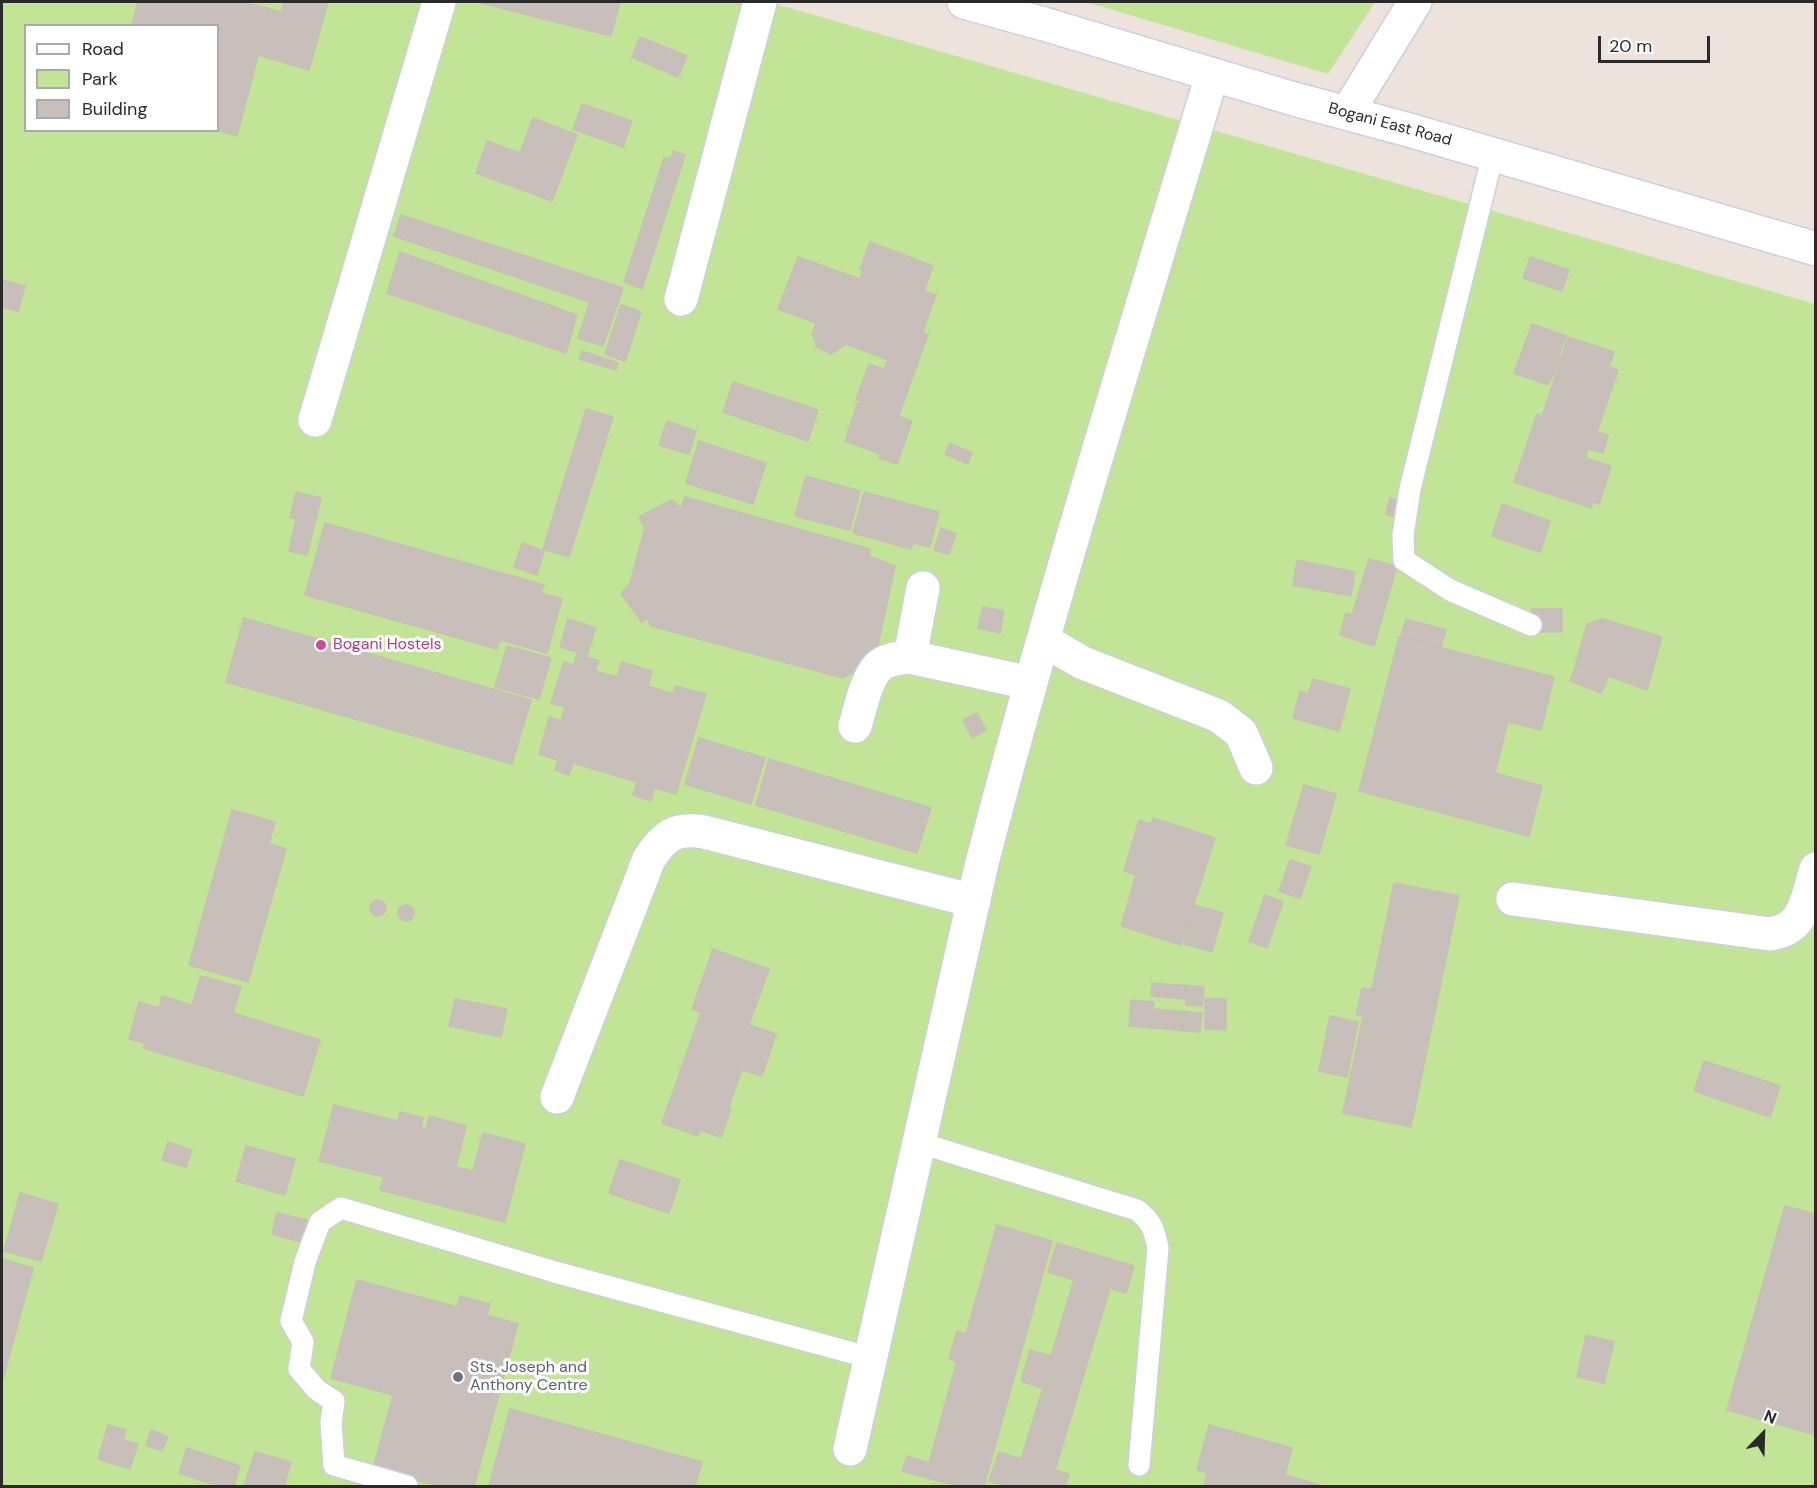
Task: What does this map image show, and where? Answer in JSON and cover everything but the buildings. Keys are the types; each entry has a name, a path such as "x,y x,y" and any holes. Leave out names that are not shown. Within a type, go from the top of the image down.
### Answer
{"street":[{"path":"315,420 439,2"},
{"path":"681,299 760,2"},
{"name":"Bogani East Road","path":"964,2 1815,249"},
{"path":"1347,113 1415,2"},
{"path":"850,1449 988,842 1030,683 1212,75"},
{"path":"910,657 923,588"},
{"path":"1043,640 1083,663 1219,716 1241,733 1256,768"},
{"path":"855,726 869,682 879,666 892,659 910,657 1030,683"},
{"path":"557,1097 649,859 660,843 670,834 690,829 704,832 974,901"},
{"path":"1513,899 1770,934 1792,927 1798,920 1815,869"}],"lane":[{"path":"1493,154 1410,489 1403,535 1404,560 1450,590 1531,625"},
{"path":"920,1143 1137,1210 1148,1219 1155,1233 1158,1248 1139,1465"},
{"path":"407,1486 334,1465 331,1423 334,1401 318,1390 299,1370 303,1342 291,1321 305,1262 320,1222 340,1208 555,1272 871,1358"}],"green space":[{"path":"2,2 769,2 1815,304 1815,1486 2,1486"},
{"path":"1086,2 1375,2 1328,74"}],"place":[{"name":"Bogani Hostels","path":"321,645"},
{"name":"Sts. Joseph and Anthony Centre","path":"458,1377"}]}
